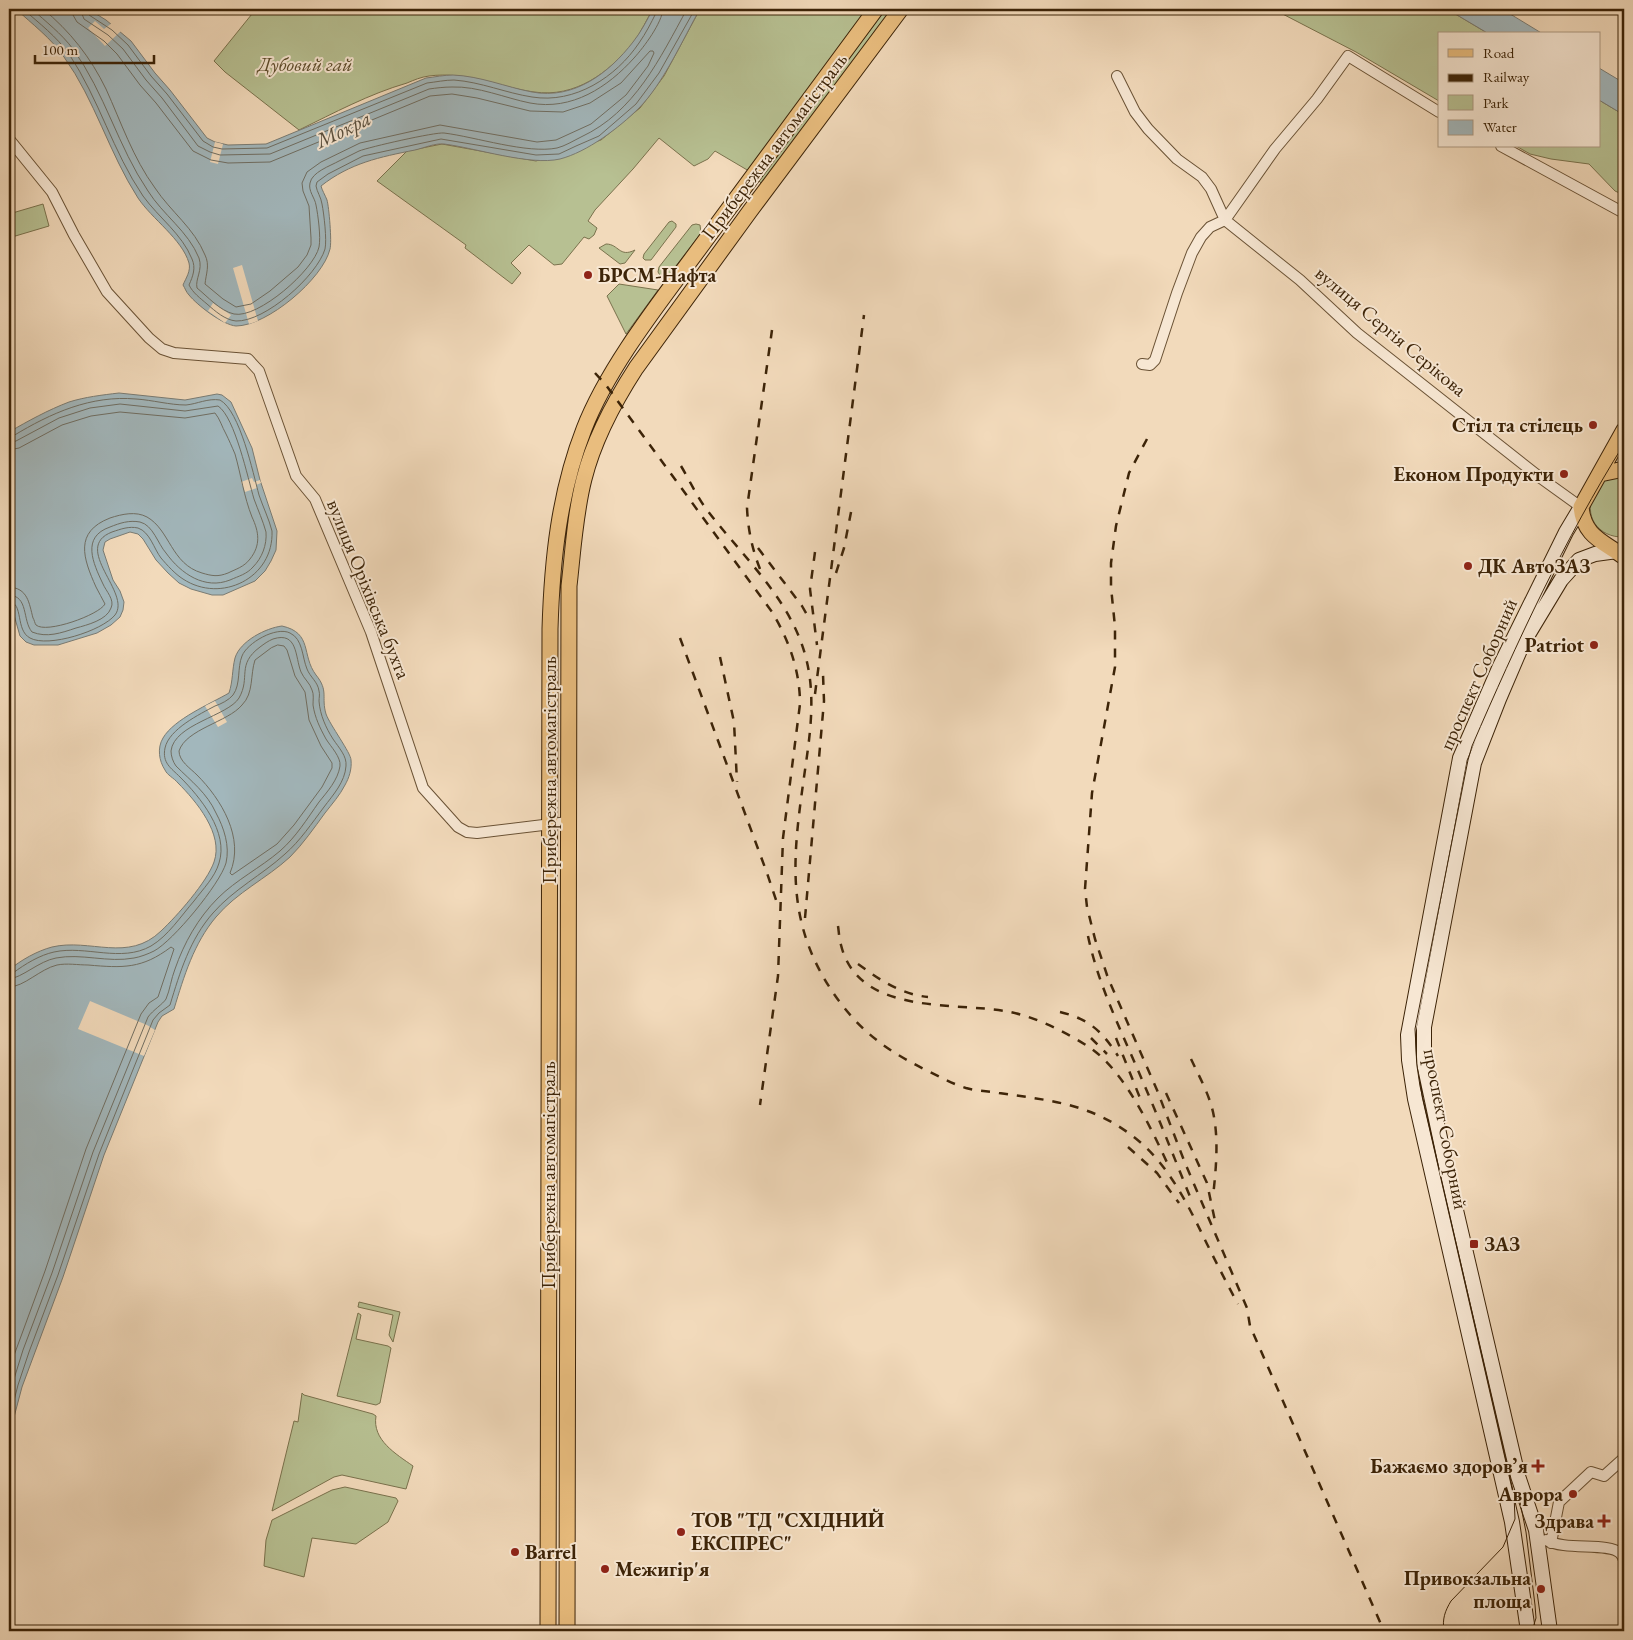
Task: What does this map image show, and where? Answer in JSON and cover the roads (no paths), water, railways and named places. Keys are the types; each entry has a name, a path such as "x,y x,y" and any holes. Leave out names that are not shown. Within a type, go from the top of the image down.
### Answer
{"main road":[{"name":"Прибережна автомагістраль","path":"548,1631 552,584 559,518 572,462 584,428 627,350 876,9"},
{"name":"Прибережна автомагістраль","path":"567,1631 569,586 584,479 595,445 625,384 750,211 901,9"},
{"path":"754,174 753,178 756,184 761,187 770,186"},
{"path":"734,201 739,198 745,198 750,202 750,211"},
{"path":"1622,552 1601,542 1590,533 1583,520 1580,508 1624,430"},
{"path":"1600,474 1624,469"},
{"name":"проспект Соборний","path":"1528,1631 1512,1522 1415,1099 1409,1060 1408,1035 1460,758 1500,666 1566,532 1580,508"},
{"name":"проспект Соборний","path":"1550,1631 1537,1535 1516,1467 1447,1171 1424,1059 1424,1028 1474,763 1524,643 1561,580 1580,560 1595,554 1622,552"},
{"path":"1409,1060 1424,1059"},
{"path":"548,1498 555,1502 561,1501 567,1494"},
{"path":"1512,1522 1520,1517 1532,1517"},
{"path":"548,1540 555,1535 561,1534 567,1539"}],"street":[{"path":"1142,364 1150,365 1155,360 1177,293 1192,253 1201,237 1210,227 1225,220 1348,56 1438,111"},
{"path":"1117,76 1135,112 1148,129 1176,159 1202,177 1211,189 1225,220"},
{"name":"вулиця Оріхівська бухта","path":"9,139 52,192 107,292 149,338 162,349 174,352 248,359 259,371 296,476 315,499 371,632 423,788 458,827 467,832 477,833 568,822"},
{"path":"1505,148 1624,212"},
{"name":"вулиця Сергія Серікова","path":"1225,220 1300,280 1357,333 1580,508"},
{"path":"1551,1543 1559,1502 1591,1472 1604,1476 1624,1458"},
{"path":"1537,1535 1551,1543 1585,1548 1607,1548 1620,1552 1624,1560"}],"water":[{"name":"Мокра","path":"16,9 88,9 106,20 131,41 207,138 228,145 266,144 426,78 450,75 463,76 532,92 547,93 562,92 576,88 602,74 613,64 636,38 653,9 700,9 672,61 648,98 631,116 581,151 570,156 548,161 503,156 457,146 437,144 366,162 332,178 321,186 328,204 331,245 325,261 317,274 278,310 249,324 236,326 224,322 211,314 187,293 183,285 189,269 189,263 185,254 173,237 138,198 85,91 64,57 47,37"},
{"path":"1447,9 1502,9 1540,32 1486,32"},
{"path":"1600,69 1624,83 1624,115 1600,101"},
{"path":"119,393 185,400 217,394 222,395 231,402 252,448 260,480 277,531 276,550 265,571 255,581 223,595 212,595 191,589 179,583 156,560 138,534 130,532 110,539 105,542 103,550 113,580 124,602 120,617 97,633 58,645 34,645 26,642 20,636 12,608 9,604 9,575 11,571 9,556 9,432 69,402 87,397"},
{"path":"282,626 292,629 302,639 312,667 324,690 326,714 350,756 351,767 349,776 343,789 295,852 281,865 233,900 208,927 186,972 174,1009 162,1016 158,1022 104,1155 63,1277 22,1387 9,1436 9,970 29,956 52,947 80,945 122,948 148,941 175,917 191,898 205,879 214,862 215,840 212,829 200,809 185,790 167,773 163,766 160,759 161,742 175,724 229,693 235,658 242,646 254,636 269,629"}],"tram line":[{"path":"1444,1631 1444,1615 1451,1601 1503,1547 1515,1519 1514,1495 1420,1086 1415,1029 1472,746 1506,668 1561,554 1624,444"},
{"path":"1519,1497 1526,1532 1535,1605 1536,1618 1532,1631"}],"railway":[{"path":"815,694 864,315"},
{"path":"760,569 751,539 747,508 772,330"},
{"path":"595,373 606,385 772,612 784,634 796,668 800,704 783,838 778,976 760,1105"},
{"path":"1147,439 1129,473 1116,526 1111,563 1115,627 1115,667 1092,793 1085,889 1087,907 1108,978 1157,1090 1185,1163 1247,1308 1250,1326 1384,1631"},
{"path":"681,466 707,510 777,597 799,637 806,658 809,671 811,710 798,828 796,888 800,918 809,946 822,975 842,1005 871,1036 917,1065 952,1083 970,1089 1073,1106 1107,1119 1140,1142 1161,1164 1178,1189 1238,1304"},
{"path":"836,573 844,548 852,507"},
{"path":"758,548 802,606 810,620"},
{"path":"815,552 810,589 817,645"},
{"path":"680,638 778,906"},
{"path":"720,657 734,722 737,782"},
{"path":"805,918 824,701 823,674"},
{"path":"838,926 841,945 851,968 866,984 886,994 909,1001 934,1005 983,1008 1016,1013 1048,1025 1089,1047 1102,1058 1126,1086 1146,1120 1170,1169"},
{"path":"1088,936 1105,992 1191,1199"},
{"path":"858,964 882,981 908,993 928,997"},
{"path":"1060,1012 1079,1018 1094,1027 1118,1056"},
{"path":"1091,1038 1107,1054"},
{"path":"1116,1038 1142,1103"},
{"path":"1191,1059 1204,1085 1215,1122 1216,1154 1213,1197"},
{"path":"1166,1093 1207,1183 1215,1221"},
{"path":"1128,1147 1157,1173 1179,1203"}],"place":[{"name":"БРСМ-Нафта","path":"588,275"},
{"name":"Стіл та стілець","path":"1593,425"},
{"name":"Економ Продукти","path":"1564,474"},
{"name":"ДК АвтоЗАЗ","path":"1468,566"},
{"name":"Patriot","path":"1594,645"},
{"name":"ЗАЗ","path":"1474,1244"},
{"name":"Бажаємо здоровʼя","path":"1538,1466"},
{"name":"Аврора","path":"1573,1494"},
{"name":"Здрава","path":"1604,1521"},
{"name":"ТОВ \"ТД \"СХІДНИЙ ЕКСПРЕС\"","path":"681,1532"},
{"name":"Barrel","path":"515,1552"},
{"name":"Межигір'я","path":"605,1569"},
{"name":"Привокзальна площа","path":"1541,1589"}],"park label":[{"name":"Дубовий гай","path":"305,64"}]}
